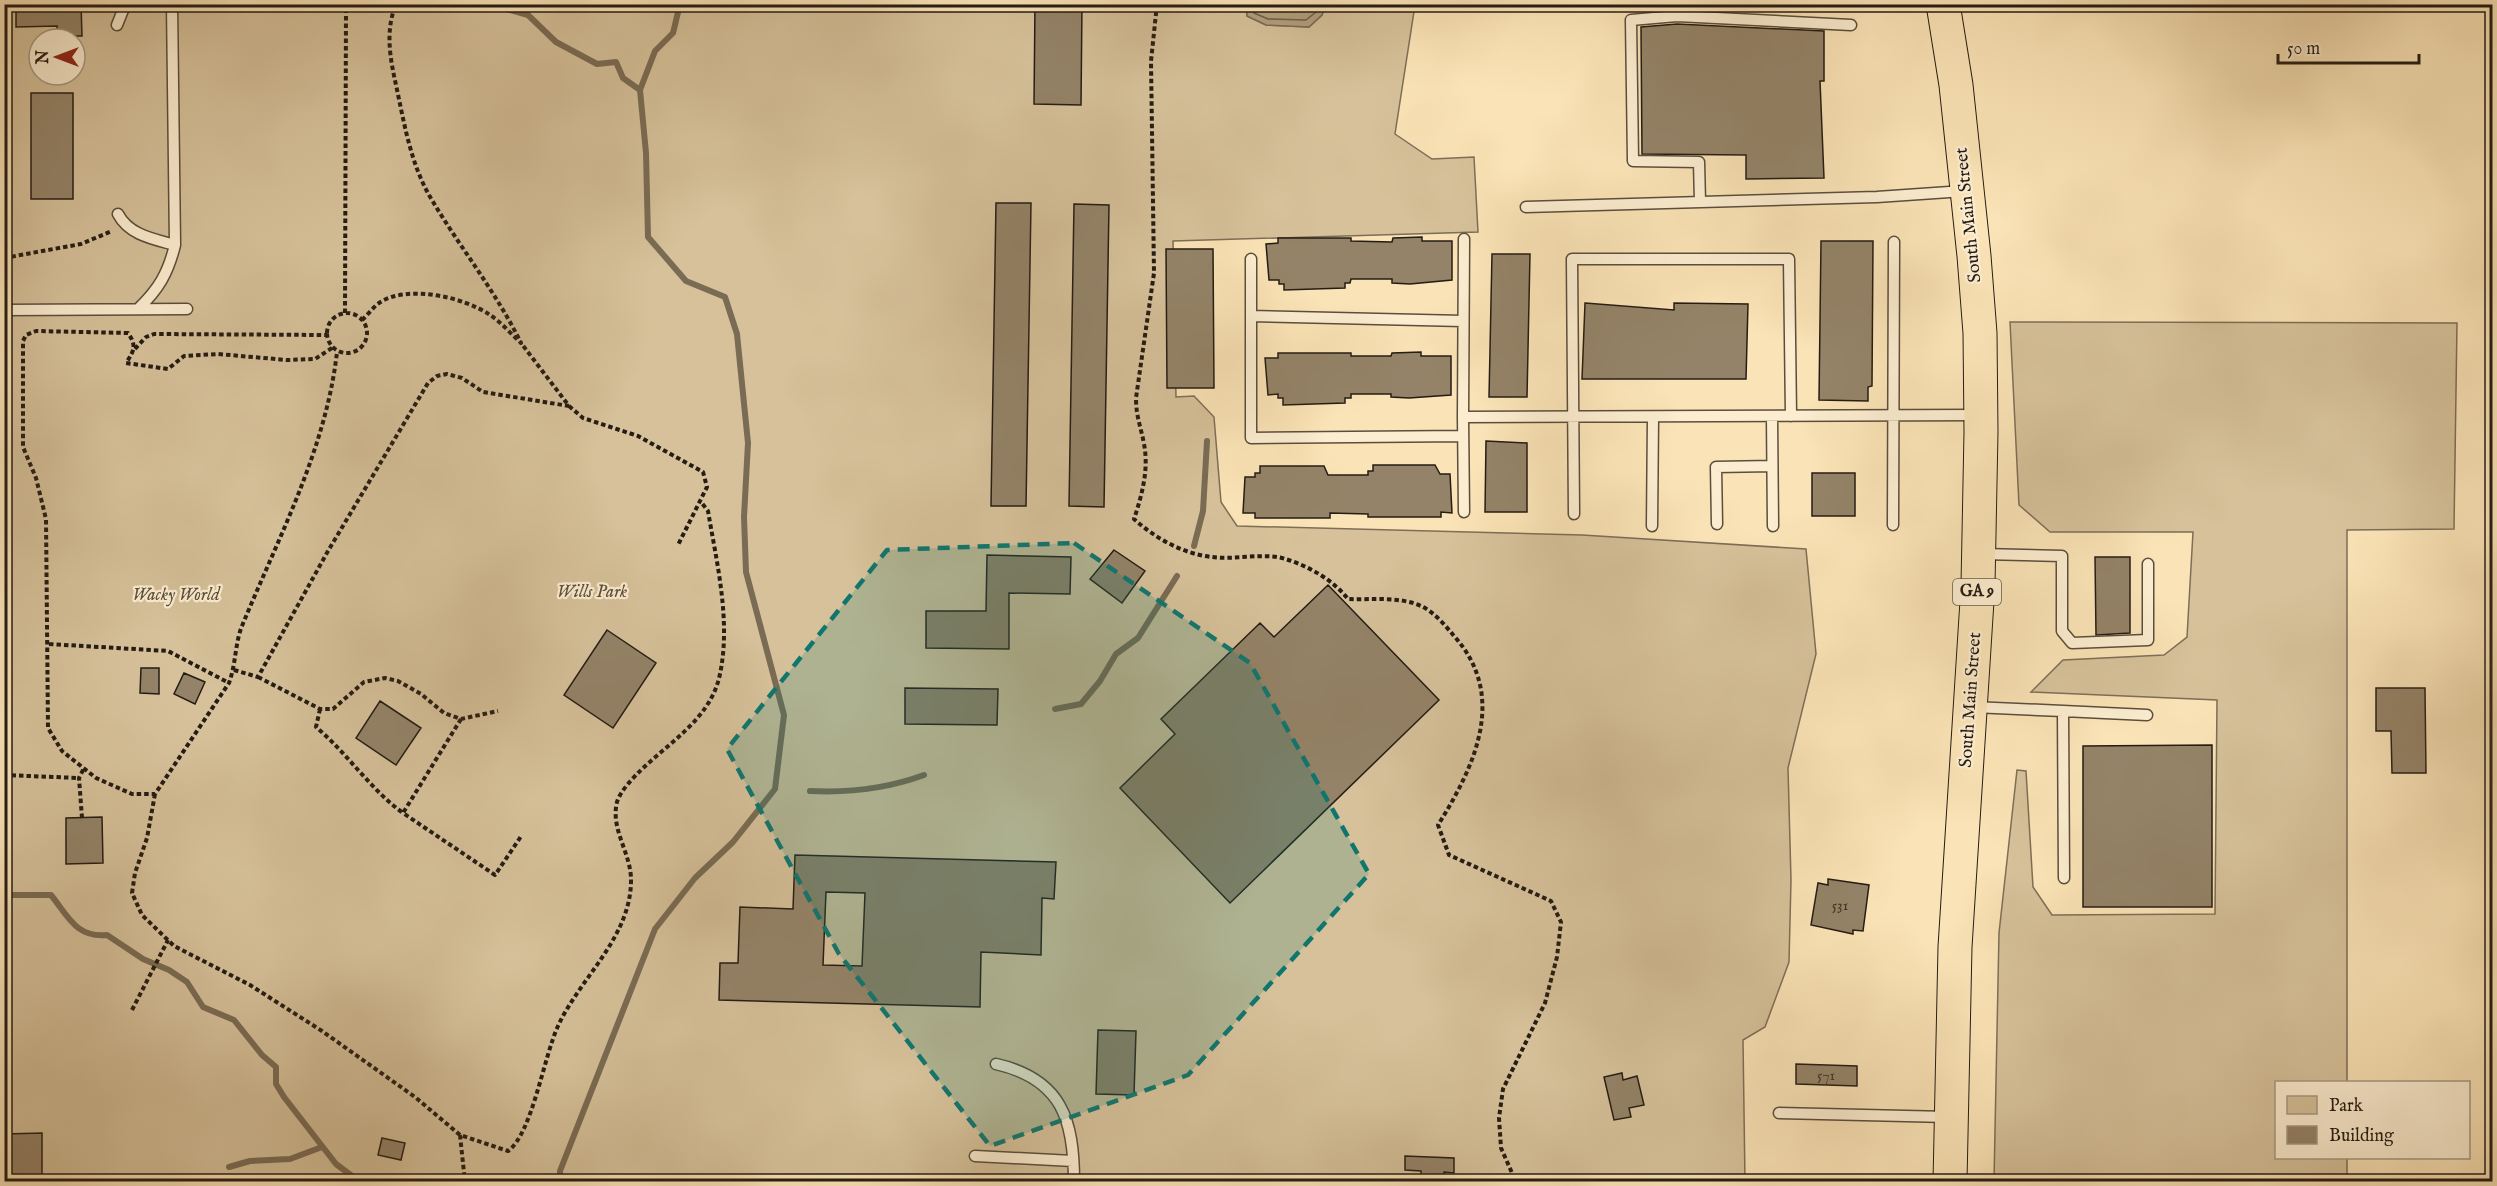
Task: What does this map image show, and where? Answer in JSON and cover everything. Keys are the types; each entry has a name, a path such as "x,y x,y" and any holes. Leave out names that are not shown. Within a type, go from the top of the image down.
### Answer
{"highway":[{"name":"South Main Street","path":"1943,4 1956,85 1968,191 1980,333 1981,415 1978,554 1955,947 1950,1182"}],"lane":[{"path":"117,25 128,4"},
{"path":"138,309 156,292 165,278 175,245 172,4"},
{"path":"1676,4 1677,16"},
{"path":"1700,202 1700,162 1633,161 1631,20 1677,16 1851,25"},
{"path":"1526,207 1877,197 1968,191"},
{"path":"117,214 124,225 139,234 175,245"},
{"path":"1464,239 1464,512"},
{"path":"1893,525 1894,242"},
{"path":"1251,259 1251,438 1463,436"},
{"path":"1574,514 1572,259 1789,259 1791,416"},
{"path":"4,310 187,309"},
{"path":"1251,316 1463,321"},
{"path":"1463,417 1981,415"},
{"path":"1772,416 1773,526"},
{"path":"1652,526 1653,417"},
{"path":"1717,524 1716,467 1772,466"},
{"path":"1978,554 2062,556 2062,631 2072,643 2148,640 2148,564"},
{"path":"1970,707 2147,715"},
{"path":"2063,711 2064,878"},
{"path":"996,1064 1021,1071 1037,1081 1062,1105 1071,1131 1074,1182"},
{"path":"1779,1113 1951,1117"},
{"path":"975,1156 1073,1161"}],"path":[{"path":"345,313 346,4"},
{"path":"396,4 390,18 390,56 409,146 429,194 506,313 521,343"},
{"path":"1157,4 1151,61 1154,273 1136,398 1136,418 1145,446 1144,489 1134,519 1146,530 1176,548 1211,558 1281,558 1326,577 1348,599 1403,600 1422,606 1451,633 1476,667 1485,704 1480,738 1460,791 1438,825 1449,855 1551,901 1561,922 1557,957 1545,1003 1519,1052 1502,1099 1499,1118 1501,1148 1516,1182"},
{"path":"4,258 81,244 124,225"},
{"path":"363,320 379,302 403,296 431,294 459,298 491,315 521,343 569,406 583,418 638,436 703,472 707,487 678,546"},
{"path":"345,313 363,320 368,333 363,346 351,354 338,352 332,348 327,335 329,322 345,313"},
{"path":"135,350 134,341 128,333 36,331 26,335 23,341 23,447 36,478 46,519 49,644 48,728 62,752 96,778 132,794 155,794"},
{"path":"327,335 154,334 146,337 126,363 168,369 184,356 218,354 287,360 315,358 332,348"},
{"path":"338,352 333,391 321,438 241,630 234,670 229,683 155,794 147,838 135,873 132,893 142,915 174,946 250,985 321,1031 415,1097 460,1135 508,1151 517,1144 557,1027 581,985 612,942 625,915 631,882 627,856 616,825 617,801 631,780 661,750 691,726 716,692 721,671 723,612 708,511 701,502"},
{"path":"258,677 328,551 428,383 437,376 447,374 462,378 483,392 569,406"},
{"path":"49,644 168,651 229,683"},
{"path":"234,670 258,677 320,709 333,709 364,682 385,678 398,681 421,694 444,713 461,719 498,711"},
{"path":"320,709 316,727 387,801 495,875 522,835"},
{"path":"403,813 461,719"},
{"path":"82,818 79,778 84,768"},
{"path":"4,775 79,778"},
{"path":"132,1010 168,940"},
{"path":"460,1135 465,1182"}],"highlighted area":[{"path":"1074,543 1250,663 1369,874 1188,1075 990,1146 839,954 727,749 887,550"}],"green space":[{"name":"Wills Park","path":"1247,4 1247,16 1266,25 1309,27 1322,15 1325,5 1415,5 1395,134 1432,159 1474,157 1478,232 1173,241 1176,397 1194,396 1214,417 1221,502 1237,526 1582,535 1806,549 1816,654 1788,768 1791,880 1789,962 1765,1027 1743,1040 1745,1181 5,1182 5,5"},
{"path":"2010,322 2457,323 2454,529 2347,530 2347,1081 2275,1081 2275,1159 2347,1159 2347,1181 1994,1181 1999,933 2017,770 2026,771 2033,887 2052,915 2215,914 2217,700 2031,692 2063,660 2164,655 2187,637 2193,532 2050,532 2019,505"}],"water":[{"path":"1247,4 1325,5 1322,15 1309,27 1266,25 1247,16"}],"building":[{"path":"16,4 81,4 82,27 16,27"},
{"path":"1035,4 1082,4 1081,105 1034,104"},
{"path":"1677,24 1824,31 1824,81 1820,81 1824,178 1746,179 1746,155 1642,154 1641,27"},
{"path":"31,93 73,93 73,199 31,199"},
{"path":"996,203 1031,203 1026,506 991,506"},
{"path":"1074,204 1109,205 1104,507 1069,506"},
{"path":"1422,237 1422,241 1452,241 1452,280 1410,284 1392,283 1392,279 1351,279 1350,283 1345,283 1345,288 1284,290 1284,284 1279,284 1279,280 1269,280 1266,244 1278,243 1278,238 1351,238 1351,241 1392,242 1393,238"},
{"path":"1821,241 1873,241 1872,386 1868,387 1868,401 1819,400"},
{"path":"1166,249 1213,249 1214,388 1167,388"},
{"path":"1492,254 1530,254 1527,397 1489,397"},
{"path":"1585,303 1674,310 1674,303 1748,304 1746,379 1582,379"},
{"path":"1421,352 1421,356 1451,356 1451,395 1409,398 1391,397 1391,394 1351,394 1351,398 1345,398 1345,403 1283,405 1283,398 1278,398 1278,394 1268,395 1265,358 1278,358 1278,353 1351,353 1351,356 1391,356 1392,353"},
{"path":"1486,441 1527,443 1527,512 1485,512"},
{"path":"1373,465 1435,465 1440,474 1450,474 1452,513 1441,512 1441,517 1368,517 1368,514 1330,513 1330,518 1255,518 1255,513 1243,513 1245,477 1255,477 1255,473 1260,473 1260,466 1324,466 1328,475 1368,475 1368,471 1373,471"},
{"path":"1812,473 1855,473 1855,516 1812,516"},
{"path":"1114,550 1145,571 1122,603 1090,579"},
{"path":"987,555 1071,557 1070,594 1009,593 1009,649 926,648 926,611 986,611"},
{"path":"2095,557 2130,557 2130,633 2096,635"},
{"path":"1328,585 1439,700 1230,903 1120,788 1175,734 1161,719 1260,623 1274,637"},
{"path":"607,630 656,663 613,728 564,695"},
{"path":"141,668 159,668 159,694 140,693"},
{"path":"184,673 205,682 195,704 174,694"},
{"path":"905,688 998,689 997,725 905,724"},
{"path":"2376,688 2425,688 2426,773 2392,773 2391,731 2376,731"},
{"path":"380,701 421,728 396,765 356,738"},
{"path":"2212,745 2212,907 2083,907 2083,746"},
{"path":"102,817 103,863 66,864 66,818"},
{"path":"795,855 1056,862 1054,899 1042,898 1041,955 981,952 980,1007 719,1000 720,963 738,963 740,907 793,909","holes":["826,892 865,893 862,966 823,965"]},
{"path":"1828,879 1869,885 1863,931 1853,930 1853,934 1811,925 1818,883 1828,885"},
{"path":"1098,1030 1136,1031 1134,1095 1096,1094"},
{"path":"1796,1064 1857,1066 1857,1086 1796,1084"},
{"path":"1622,1073 1623,1080 1637,1076 1644,1105 1629,1108 1631,1117 1614,1120 1604,1077"},
{"path":"42,1133 42,1177 4,1177 4,1134"},
{"path":"382,1138 405,1143 401,1160 378,1155"},
{"path":"1405,1156 1454,1158 1454,1173 1444,1172 1444,1182 1421,1182 1421,1171 1405,1170"}],"waterway":[{"path":"560,1182 560,1171 655,929 695,878 733,842 775,789 784,715 746,572 744,517 748,443 737,334 725,297 686,281 648,237 646,153 640,90 655,51 673,33 680,4"},
{"path":"499,7 528,15 556,42 597,64 616,62 623,78 640,90"},
{"path":"1194,546 1203,511 1207,441"},
{"path":"1055,709 1081,704 1100,681 1116,654 1138,638 1177,576"},
{"path":"810,791 868,789 896,784 924,775"},
{"path":"4,895 51,895 68,918 80,929 96,935 107,935 143,959 169,970 187,982 203,1007 234,1020 262,1055 276,1067 276,1084 284,1097 336,1164 360,1182"},
{"path":"229,1167 250,1161 290,1159 322,1147"}],"park label":[{"name":"Wacky World","path":"176,595"}]}
